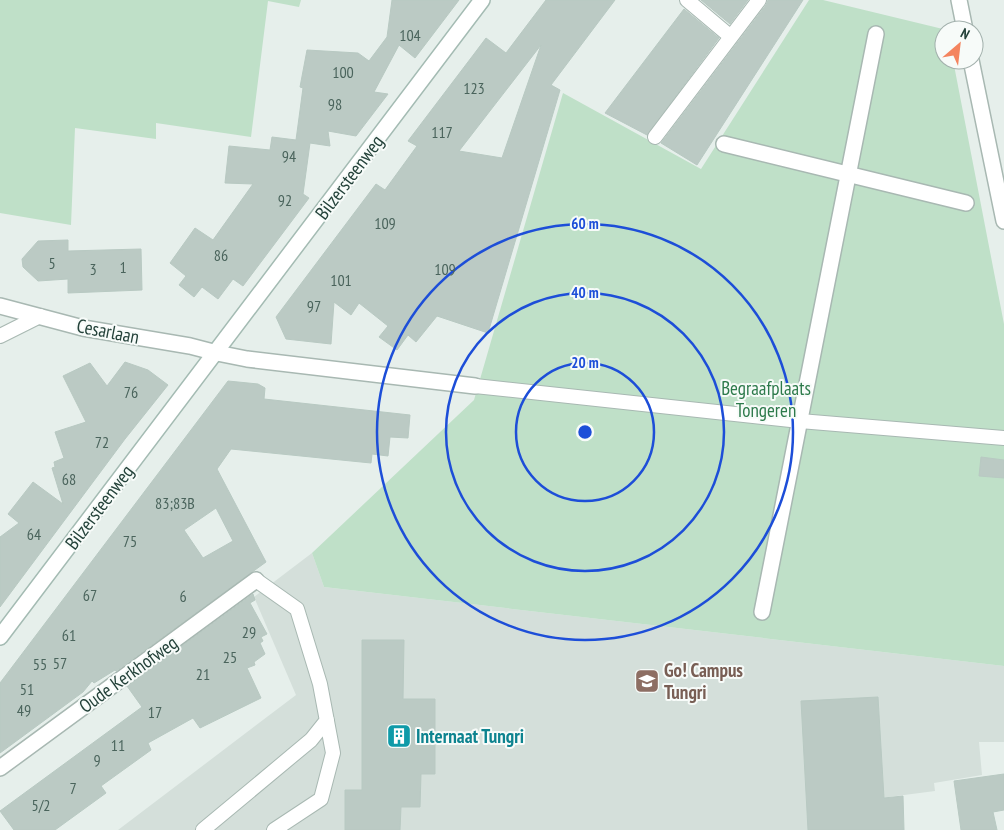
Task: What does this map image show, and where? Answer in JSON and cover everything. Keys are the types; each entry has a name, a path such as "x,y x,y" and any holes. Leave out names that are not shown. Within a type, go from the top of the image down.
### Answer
{"street":[{"name":"Bilzersteenweg","path":"0,637 217,353 482,0"},
{"path":"959,0 963,20"},
{"path":"762,612 876,34"},
{"path":"973,70 1004,221"},
{"path":"724,144 966,203"},
{"name":"Cesarlaan","path":"0,306 83,328 190,346 217,353"},
{"path":"217,353 248,359 475,386"},
{"name":"Oude Kerkhofweg","path":"0,768 256,580"}],"lane":[{"path":"687,0 731,36"},
{"path":"655,137 759,0"},
{"path":"0,336 40,316"},
{"path":"475,386 800,420 1004,438"},
{"path":"256,580 297,609 320,684 333,753 321,799 274,830"},
{"path":"203,830 311,740 327,720"}],"shaded area":[{"name":"Go! Campus Tungri","path":"312,553 324,587 1004,666 1004,742 979,742 982,775 934,783 935,791 881,798 883,830 118,830 296,695 254,597"}],"green space":[{"path":"0,0 301,0 299,7 268,1 251,137 156,123 156,139 75,128 71,225 0,213"},
{"name":"Begraafplaats Tongeren","path":"809,0 823,0 934,27 934,70 955,70 1004,324 1004,666 324,587 312,553 474,400 563,93 701,169"}],"building":[{"path":"392,0 459,0 415,58 399,45 374,92 388,94 356,136 328,131 330,146 310,143 303,194 309,198 243,286 233,279 218,299 202,287 194,297 179,285 186,276 170,263 195,228 213,240 253,184 225,183 229,146 270,150 272,137 296,140 303,88 300,87 307,50 358,53 369,61 387,37"},
{"path":"546,0 615,0 551,85 560,90 488,333 437,316 416,342 408,335 397,350 379,337 388,326 359,303 351,315 334,302 331,344 286,339 276,317 376,184 385,190 417,146 408,141 486,38 506,53","holes":["541,45 502,158 459,151"]},
{"path":"701,0 748,0 730,24"},
{"path":"768,0 803,0 697,165 661,143"},
{"path":"684,9 719,38 647,135 605,113"},
{"path":"68,240 68,251 141,249 142,290 68,293 68,279 38,281 23,267 22,259 38,241"},
{"path":"125,362 148,370 168,385 125,439 0,607 0,537 19,523 8,514 33,482 63,504 52,468 55,467 54,462 64,458 55,432 86,422 63,376 90,363 107,386"},
{"path":"228,381 258,384 265,388 264,399 410,415 408,438 390,437 388,456 372,454 371,463 231,449 217,469 266,562 116,671 94,683 92,681 83,692 0,753 0,683","holes":["216,508 233,541 203,558 184,530"]},
{"path":"981,457 1004,460 1004,478 979,476"},
{"path":"253,594 255,600 250,603 267,634 261,637 263,641 260,643 265,654 254,662 255,665 247,668 261,698 200,728 193,718 148,743 151,750 101,786 106,793 55,830 14,830 0,811 142,707 127,686"},
{"name":"Internaat Tungri","path":"362,640 404,640 403,699 435,699 435,774 421,774 420,807 401,807 400,830 345,830 345,790 362,790"},
{"path":"878,697 884,798 903,796 904,830 808,830 801,701"},
{"path":"1004,774 1004,810 993,812 997,830 961,830 954,781"}],"place":[{"name":"Go! Campus Tungri","path":"647,681"},
{"name":"Internaat Tungri","path":"399,736"}]}
